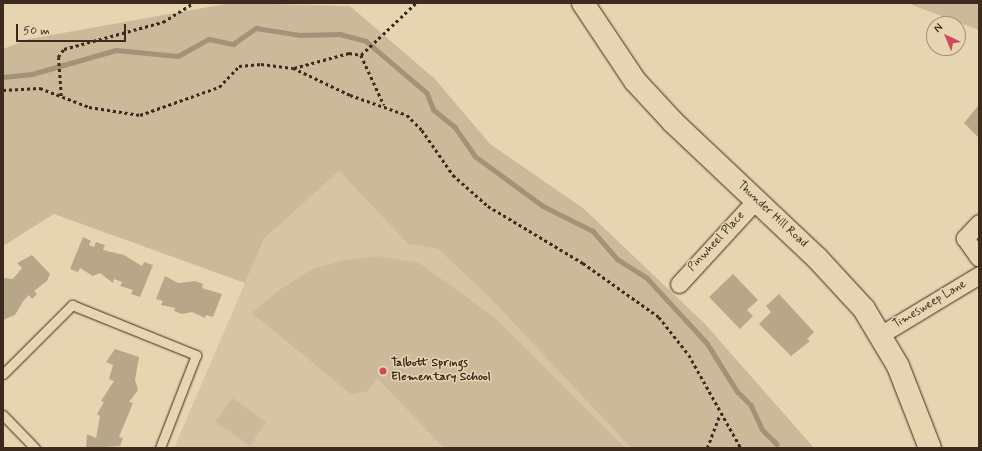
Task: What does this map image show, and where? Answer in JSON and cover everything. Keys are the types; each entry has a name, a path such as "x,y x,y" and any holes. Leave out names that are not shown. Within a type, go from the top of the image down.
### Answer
{"street":[{"name":"Thunder Hill Road","path":"583,3 635,81 672,122 756,200 844,286 880,335 911,393 930,448"},
{"name":"Pinwheel Place","path":"678,284 756,200"},
{"path":"979,223 965,238 979,258"},
{"name":"Timesweep Lane","path":"880,335 979,275"}],"lane":[{"path":"3,374 72,305 196,355 160,448"},
{"path":"3,414 35,448"}],"path":[{"path":"61,96 58,57 64,49 177,16 194,3"},
{"path":"361,55 416,3"},
{"path":"293,68 350,53 361,55"},
{"path":"361,55 384,106"},
{"path":"3,90 40,88 90,107 140,115 161,110 219,87 239,66 261,64 293,68 350,95 407,115 422,130 453,175 488,206 584,263 659,317 689,355 720,414 741,448"},
{"path":"707,448 720,414"},
{"path":"710,448 721,448"}],"shaded area":[{"path":"231,3 350,6 435,79 490,144 583,208 705,324 814,448 631,448 490,298 438,249 408,244 339,171 264,239 245,283 54,214 3,246 3,49 29,39"},
{"path":"907,3 979,3 979,30 966,25 966,16 942,16"},
{"name":"Talbott Springs Elementary School","path":"339,171 408,244 438,249 490,298 631,448 174,448 264,239"},
{"path":"377,256 419,263 494,317 625,448 444,448 377,378 368,391 351,394 252,313 278,291 312,269 345,260"},
{"path":"232,398 266,422 250,446 215,422"}],"building":[{"path":"979,105 979,138 964,123"},
{"path":"83,237 91,241 89,245 94,247 96,242 105,245 103,250 124,255 142,266 144,262 153,265 140,297 131,294 133,290 120,286 122,282 114,279 113,283 100,273 93,276 80,268 78,272 70,269"},
{"path":"32,255 50,274 47,281 34,291 37,294 32,299 29,295 24,300 15,315 3,320 3,278 13,279 22,268 17,263"},
{"path":"733,274 758,300 747,310 753,316 740,329 709,297"},
{"path":"165,276 178,283 195,281 203,284 202,288 222,294 213,317 206,315 205,318 192,312 182,314 174,311 175,308 161,305 163,301 156,299"},
{"path":"779,294 814,332 807,339 810,341 791,356 759,324 771,312 766,306"},
{"path":"115,349 139,357 135,380 138,390 129,402 133,403 119,437 123,438 120,446 86,448 87,434 96,438 100,416 97,414 104,402 101,401 114,381 109,379 113,365 106,362"}],"waterway":[{"path":"3,77 32,74 116,50 178,56 209,39 233,44 256,28 300,35 340,34 366,41 427,93 434,110 455,127 475,156 543,206 593,231 617,259 647,278 707,343 737,391 751,405 762,429 777,444"}],"place":[{"name":"Talbott Springs Elementary School","path":"383,371"}]}
